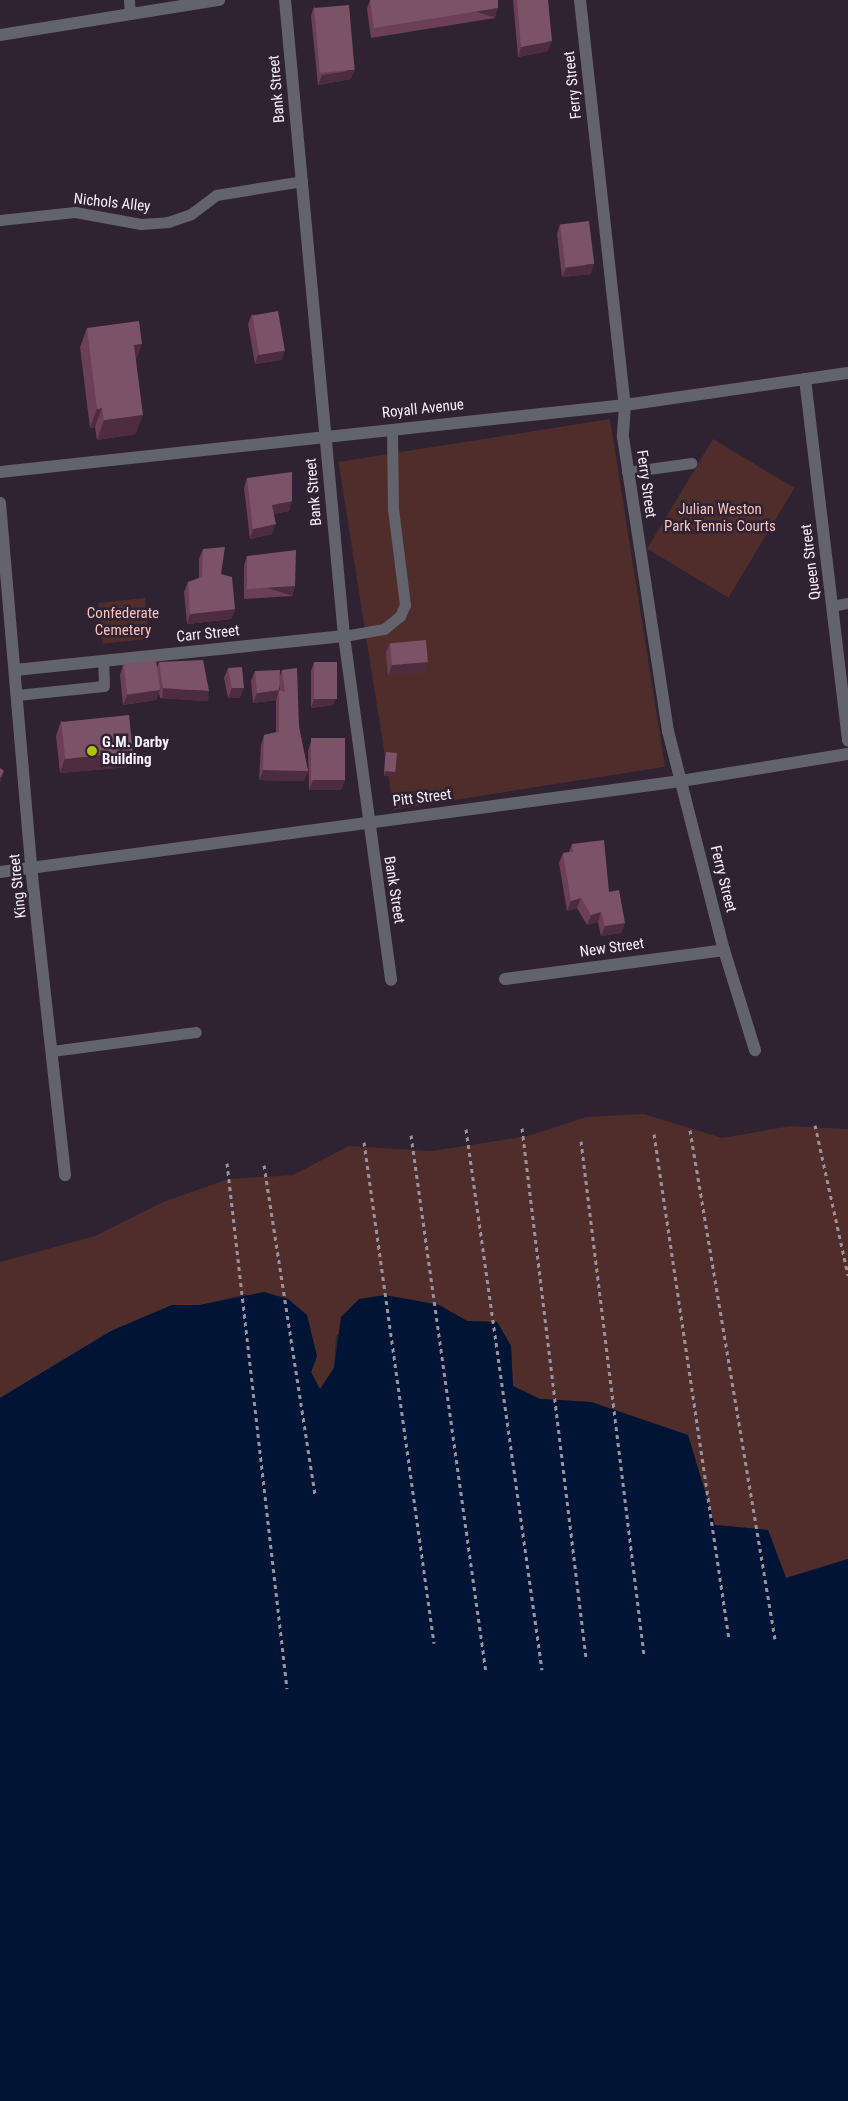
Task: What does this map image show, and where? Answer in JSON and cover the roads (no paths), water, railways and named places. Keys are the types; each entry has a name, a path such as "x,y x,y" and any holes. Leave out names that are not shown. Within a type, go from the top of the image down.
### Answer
{"street":[{"path":"0,35 219,0"},
{"name":"Bank Street","path":"285,0 344,636 366,821 391,980"},
{"name":"Ferry Street","path":"580,0 625,405 623,436 627,472 668,731 724,950 755,1050"},
{"name":"Royall Avenue","path":"0,472 625,405 848,373"},
{"name":"Queen Street","path":"805,379 848,740"},
{"name":"King Street","path":"0,503 32,867 66,1175"},
{"name":"Carr Street","path":"15,670 344,636"},
{"name":"Pitt Street","path":"0,872 366,821 681,781 848,754"},
{"name":"New Street","path":"505,979 724,950"}],"lane":[{"path":"129,0 130,14"},
{"name":"Nichols Alley","path":"0,220 75,212 141,224 168,222 192,214 216,195 302,181"},
{"path":"344,636 384,629 400,616 404,605 393,509 392,429"},
{"path":"627,472 691,463"},
{"path":"832,606 848,603"},
{"path":"17,695 104,686 103,661"},
{"path":"52,1051 196,1032"}],"water":[{"path":"264,1292 288,1299 307,1315 317,1356 311,1372 320,1389 334,1368 341,1317 359,1299 385,1295 439,1305 467,1321 497,1322 511,1346 513,1386 540,1399 591,1402 688,1435 715,1525 768,1530 786,1578 848,1559 848,2101 0,2101 0,1398 111,1331 172,1305 200,1305"}],"place":[{"name":"G.M. Darby Building","path":"92,751"}],"park label":[{"name":"Julian Weston Park Tennis Courts","path":"720,518"},
{"name":"Confederate Cemetery","path":"123,622"}]}
